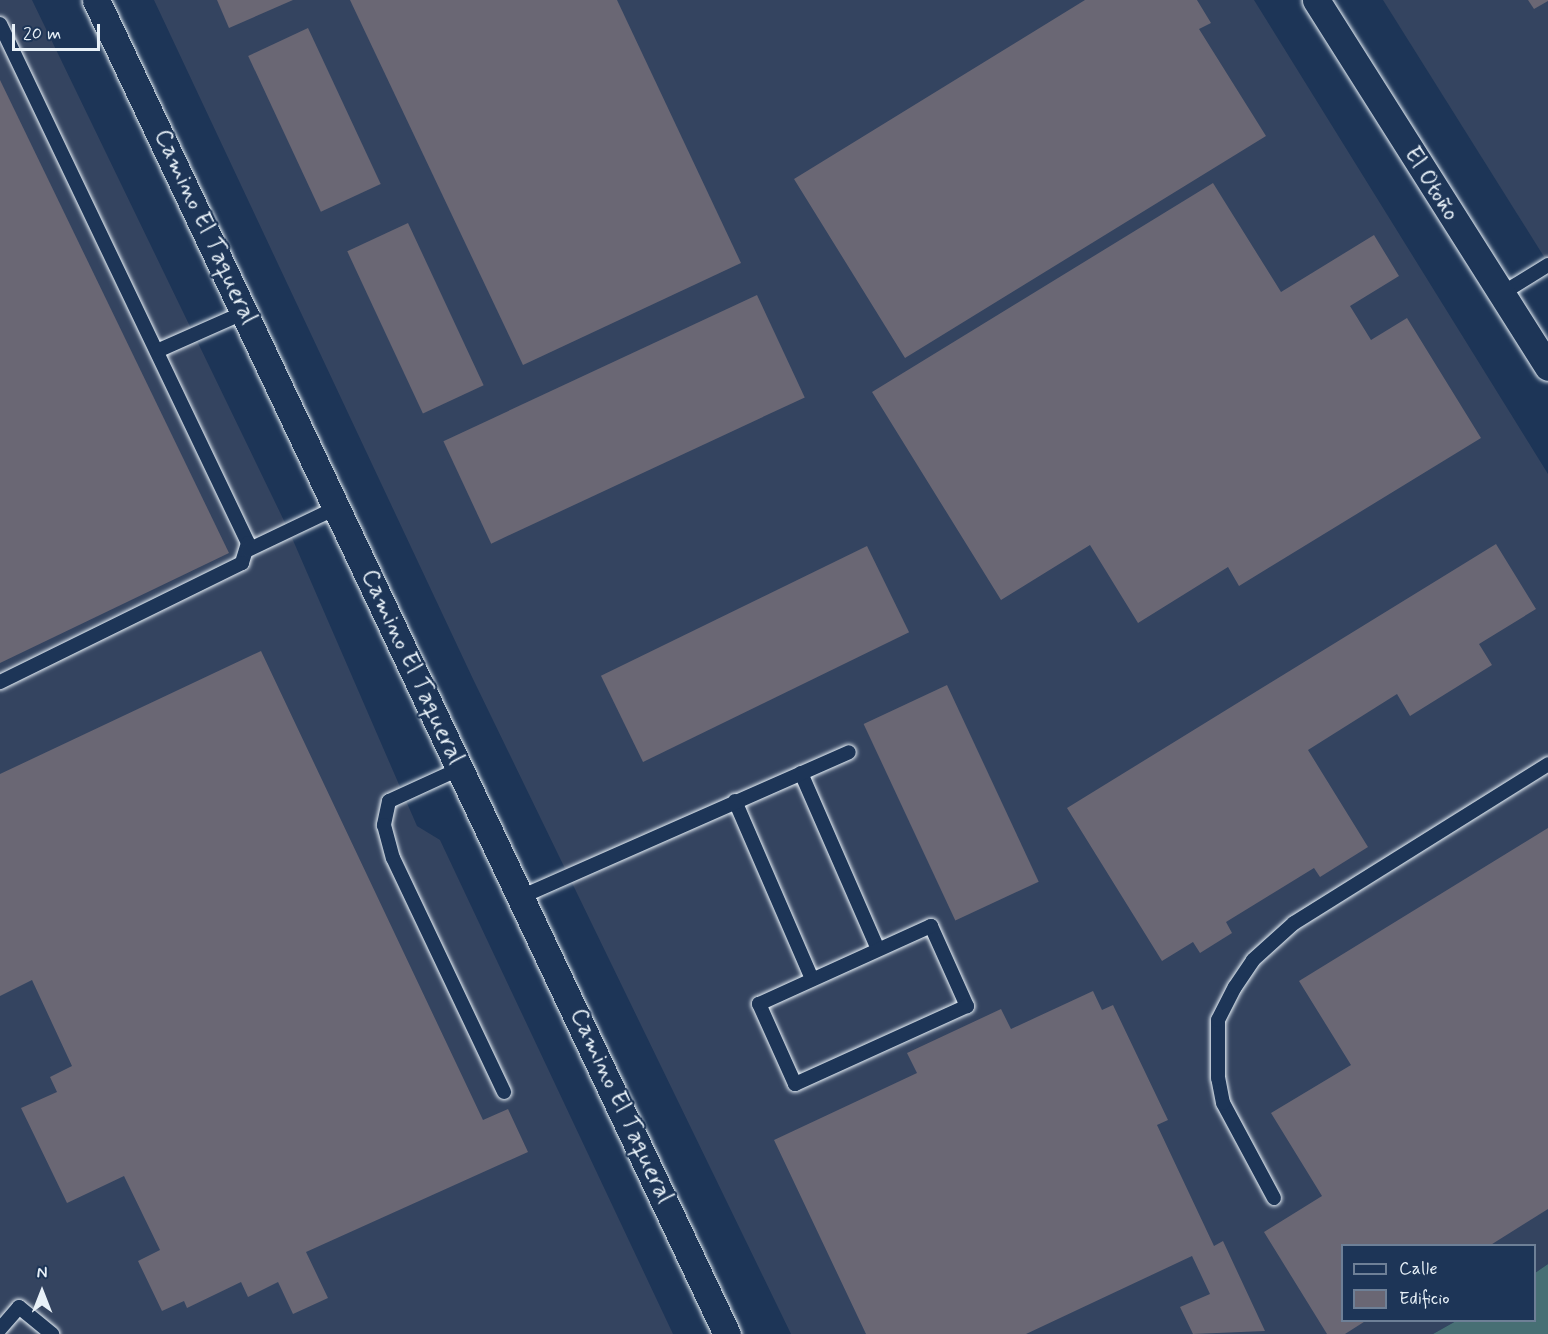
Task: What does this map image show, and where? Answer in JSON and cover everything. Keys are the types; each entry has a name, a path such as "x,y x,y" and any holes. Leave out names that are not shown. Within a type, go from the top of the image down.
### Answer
{"street":[{"name":"Camino El Taqueral","path":"96,0 338,507 459,769 523,896 727,1334"},
{"name":"El Otoño","path":"1316,0 1548,367"}],"lane":[{"path":"0,24 157,351 248,550"},
{"path":"1501,294 1548,265"},
{"path":"157,351 245,312"},
{"path":"0,682 242,563 248,550 338,507"},
{"path":"523,896 849,752"},
{"path":"1274,1198 1223,1102 1218,1078 1218,1020 1234,987 1253,960 1294,923 1548,764"},
{"path":"459,769 389,801 384,825 393,858 504,1092"},
{"path":"801,773 878,950"},
{"path":"735,801 812,980"},
{"path":"931,926 968,1006 795,1084 759,1004 812,980 931,926"},
{"path":"0,1329 19,1307 52,1334"}],"shaded area":[{"path":"0,0 32,0 289,531 417,826 440,840 673,1334 0,1334"},
{"path":"154,0 1254,0 1548,474 1548,1264 1536,1272 1536,1244 1341,1244 1341,1322 1454,1322 1433,1334 791,1334 473,679"},
{"path":"1383,0 1548,0 1548,263"}],"green space":[{"path":"1548,1264 1548,1334 1433,1334 1454,1322 1536,1322 1536,1272"}],"building":[{"path":"217,0 293,0 229,28"},
{"path":"350,0 617,0 741,263 523,365"},
{"path":"1085,0 1197,0 1211,23 1199,29 1266,136 905,358 794,179"},
{"path":"1528,0 1548,0 1548,1 1534,9"},
{"path":"308,28 381,184 321,212 248,56"},
{"path":"0,80 229,553 0,663"},
{"path":"1213,183 1281,292 1374,235 1399,276 1350,306 1371,340 1407,318 1481,438 1239,586 1228,567 1138,623 1090,545 1001,600 872,392"},
{"path":"408,223 484,385 423,414 347,251"},
{"path":"757,295 805,397 491,544 443,441"},
{"path":"1496,544 1536,609 1479,644 1492,665 1410,716 1397,694 1308,750 1368,847 1320,877 1314,868 1226,922 1232,933 1200,953 1193,942 1162,961 1067,808"},
{"path":"867,546 909,632 643,762 601,676"},
{"path":"261,651 483,1120 508,1109 528,1152 306,1252 328,1298 293,1314 278,1282 248,1297 241,1282 187,1308 184,1301 162,1311 138,1261 160,1250 124,1176 67,1203 21,1108 57,1092 50,1077 72,1066 32,980 0,996 0,774"},
{"path":"947,685 1039,882 955,921 864,724"},
{"path":"1548,828 1548,1209 1492,1244 1341,1244 1341,1322 1364,1322 1345,1334 1327,1334 1264,1232 1322,1196 1271,1113 1351,1065 1299,981"},
{"path":"1093,991 1102,1010 1113,1005 1168,1120 1157,1125 1214,1246 1223,1241 1265,1331 1193,1334 1180,1307 1210,1294 1192,1256 1026,1334 866,1334 774,1140 917,1073 907,1053 1001,1009 1011,1029"}]}
